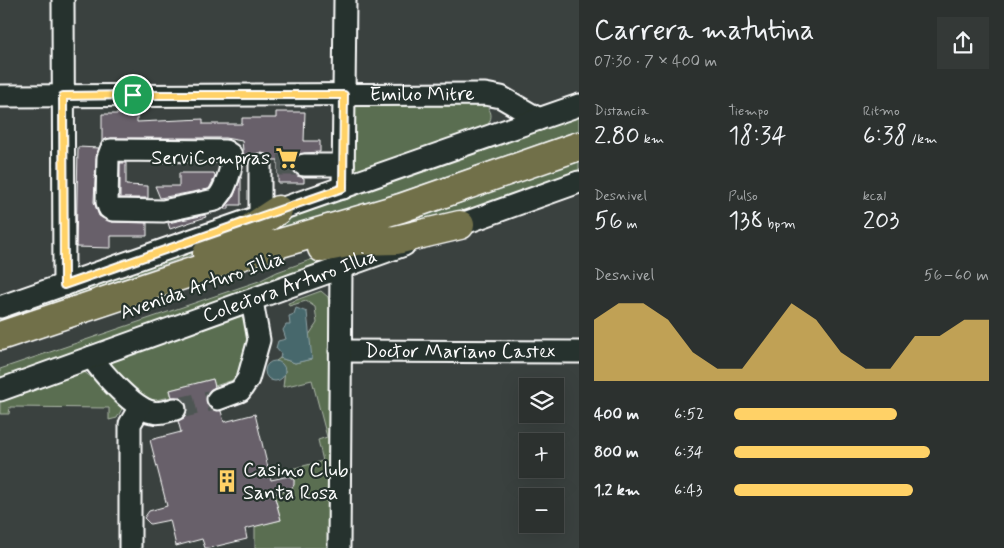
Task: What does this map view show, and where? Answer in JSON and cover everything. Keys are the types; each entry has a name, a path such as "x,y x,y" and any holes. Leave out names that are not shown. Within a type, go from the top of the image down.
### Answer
{"highway":[{"name":"Avenida Arturo Illia","path":"0,336 267,247 401,208 579,146"},
{"name":"Avenida Arturo Illia","path":"0,356 284,257 401,208"},
{"path":"45,321 111,288 214,251 269,213"},
{"path":"284,257 347,242 396,240 460,225"}],"street":[{"path":"63,0 64,285"},
{"path":"343,188 345,0"},
{"name":"Emilio Mitre","path":"0,96 490,94 501,96 539,119"},
{"path":"0,307 579,105"},
{"path":"111,150 225,151 231,155 231,165 220,196 215,200 159,211 113,210 108,206 108,156 111,150"},
{"path":"231,165 269,165 269,213"},
{"path":"304,165 343,165"},
{"name":"Colectora Arturo Illia","path":"0,390 579,182"},
{"path":"339,548 341,268"},
{"path":"218,398 240,391 248,379 258,343 252,301"},
{"name":"Doctor Mariano Castex","path":"340,351 579,352"},
{"path":"92,357 104,375 140,406 153,413 175,409"},
{"path":"130,548 130,424 140,406"}],"green space":[{"path":"477,101 485,105 490,111 491,119 486,127 358,171 354,170 349,112 355,104"},
{"path":"579,113 579,130 236,249 290,213"},
{"path":"579,160 579,174 418,231 366,237"},
{"path":"221,238 203,251 103,286 0,329 0,315"},
{"path":"383,245 0,381 0,369 259,281 277,272 343,248"},
{"path":"321,291 328,297 329,304 334,304 333,548 255,548 255,526 281,520 274,494 293,487 294,480 289,476 287,470 323,461 318,440 327,437 312,380 283,387 285,370 276,361 280,358 295,363 311,359 309,335 317,323 315,307 306,301 289,306 288,303"},
{"path":"234,316 242,317 247,323 249,339 242,367 233,380 215,386 213,379 170,390 171,397 155,400 147,399 114,374 111,365 114,359"},
{"path":"83,371 119,398 123,407 117,418 109,420 109,408 10,407 9,414 0,414 0,401"}],"water":[{"path":"296,308 307,312 312,359 295,363 280,358 281,354 276,348 278,341 286,339 283,330 286,325 290,325 289,316 294,314"},
{"path":"275,361 282,364 285,371 282,378 275,381 268,378 265,371 268,364"}],"building":[{"path":"276,112 305,112 304,141 320,141 320,152 304,153 293,159 293,171 297,176 304,178 304,183 278,183 278,160 271,160 266,154 254,154 249,160 244,160 242,141 225,138 111,138 102,142 102,114 137,114 137,122 203,119 203,124 242,124 242,118 276,118"},
{"path":"78,147 99,148 96,158 94,202 99,216 112,222 147,223 147,236 111,236 111,248 76,247"},
{"path":"120,163 126,163 126,185 148,186 148,198 120,198"},
{"path":"179,173 214,173 215,177 209,189 160,198 155,186 179,186"},
{"path":"241,177 241,205 229,205 229,209 224,209 233,198"},
{"path":"205,215 206,217 170,229 168,223"},
{"name":"Casino Club Santa Rosa","path":"213,379 215,387 209,391 206,397 210,408 221,411 224,422 255,414 271,480 289,476 294,480 294,485 290,490 274,494 281,520 245,529 247,539 209,548 205,548 202,539 176,546 170,520 150,524 144,518 149,511 167,506 150,440 181,432 178,421 184,418 187,405 179,397 172,397 170,390"}],"tunnel":[{"path":"278,165 304,165"},
{"path":"175,409 218,399"}],"place":[{"name":"ServiCompras","path":"287,158"},
{"name":"Casino Club Santa Rosa","path":"227,481"}],"route":[{"path":"133,95 344,95 343,188 64,285 63,96 133,95"}]}
